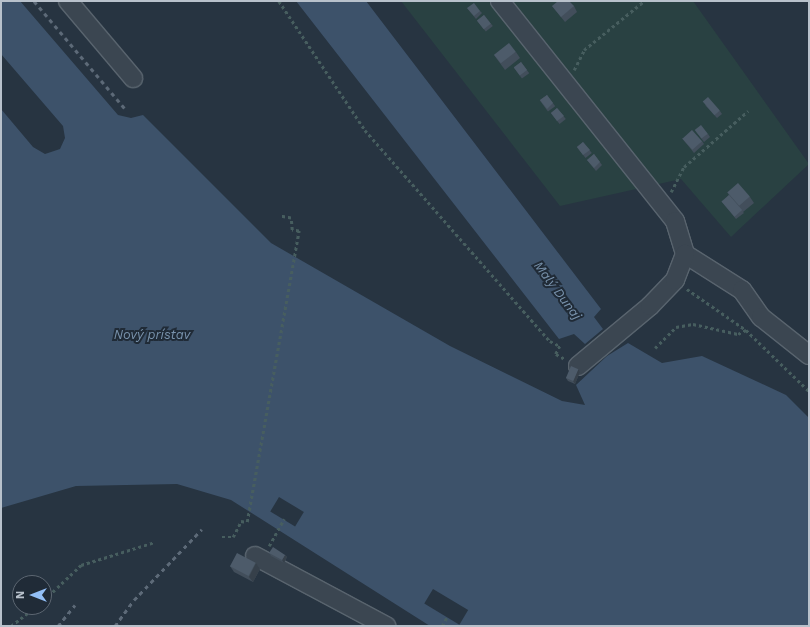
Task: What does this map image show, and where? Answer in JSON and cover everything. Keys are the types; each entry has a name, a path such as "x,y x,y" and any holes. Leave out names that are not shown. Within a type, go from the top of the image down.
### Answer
{"lane":[{"path":"68,1 133,78"},
{"path":"500,1 568,84 675,221 685,254 675,280 617,334 573,364"},
{"path":"685,254 742,290 761,316 809,355"},
{"path":"255,556 386,626"}],"path":[{"path":"279,1 365,130 550,341 560,346 556,354 573,364"},
{"path":"568,84 584,50 644,1"},
{"path":"664,206 684,167 748,111"},
{"path":"222,537 234,537 241,521 247,522 299,231 292,230 291,218 280,216"},
{"path":"675,280 746,330 809,391"},
{"path":"655,348 676,327 693,324 738,334 746,330 761,316"},
{"path":"270,546 284,519"},
{"path":"52,592 81,565 155,542"},
{"path":"11,626 25,615"},
{"path":"442,626 447,617"}],"green space":[{"path":"401,1 693,1 809,164 731,237 681,179 560,206"}],"water":[{"name":"Nový prístav","path":"1,1 20,1 118,115 131,118 143,115 271,243 450,346 562,401 585,405 576,385 607,356 628,343 662,363 702,356 786,395 809,418 809,626 430,626 231,500 177,484 76,486 1,508 1,109 33,147 45,154 60,149 65,138 63,126 1,54"},
{"name":"Malý Dunaj","path":"296,1 366,1 601,309 594,317 603,329 585,344 574,334 559,339"}],"pier":[{"path":"279,497 304,512 295,527 270,512"},
{"path":"433,589 468,610 459,625 424,604"}],"building":[{"path":"558,1 569,1 574,6 561,17 552,6"},
{"path":"474,3 480,11 474,16 467,8"},
{"path":"484,15 491,24 484,29 477,21"},
{"path":"509,43 516,52 501,63 494,55"},
{"path":"521,62 527,70 520,75 514,67"},
{"path":"547,95 553,103 547,109 540,100"},
{"path":"708,97 720,111 715,115 703,102"},
{"path":"557,108 564,116 557,121 551,113"},
{"path":"701,125 708,134 701,139 695,130"},
{"path":"692,130 702,141 692,150 682,139"},
{"path":"583,142 590,150 583,155 577,147"},
{"path":"594,154 600,162 594,168 587,160"},
{"path":"738,183 750,197 739,206 727,192"},
{"path":"729,195 742,210 735,217 721,202"},
{"path":"571,366 578,369 573,381 566,378"},
{"path":"273,547 285,555 282,560 269,553"},
{"path":"237,553 256,563 248,576 230,566"}],"railway":[{"path":"34,1 126,110"},
{"path":"115,626 134,600 202,529"},
{"path":"58,626 75,605"}]}
